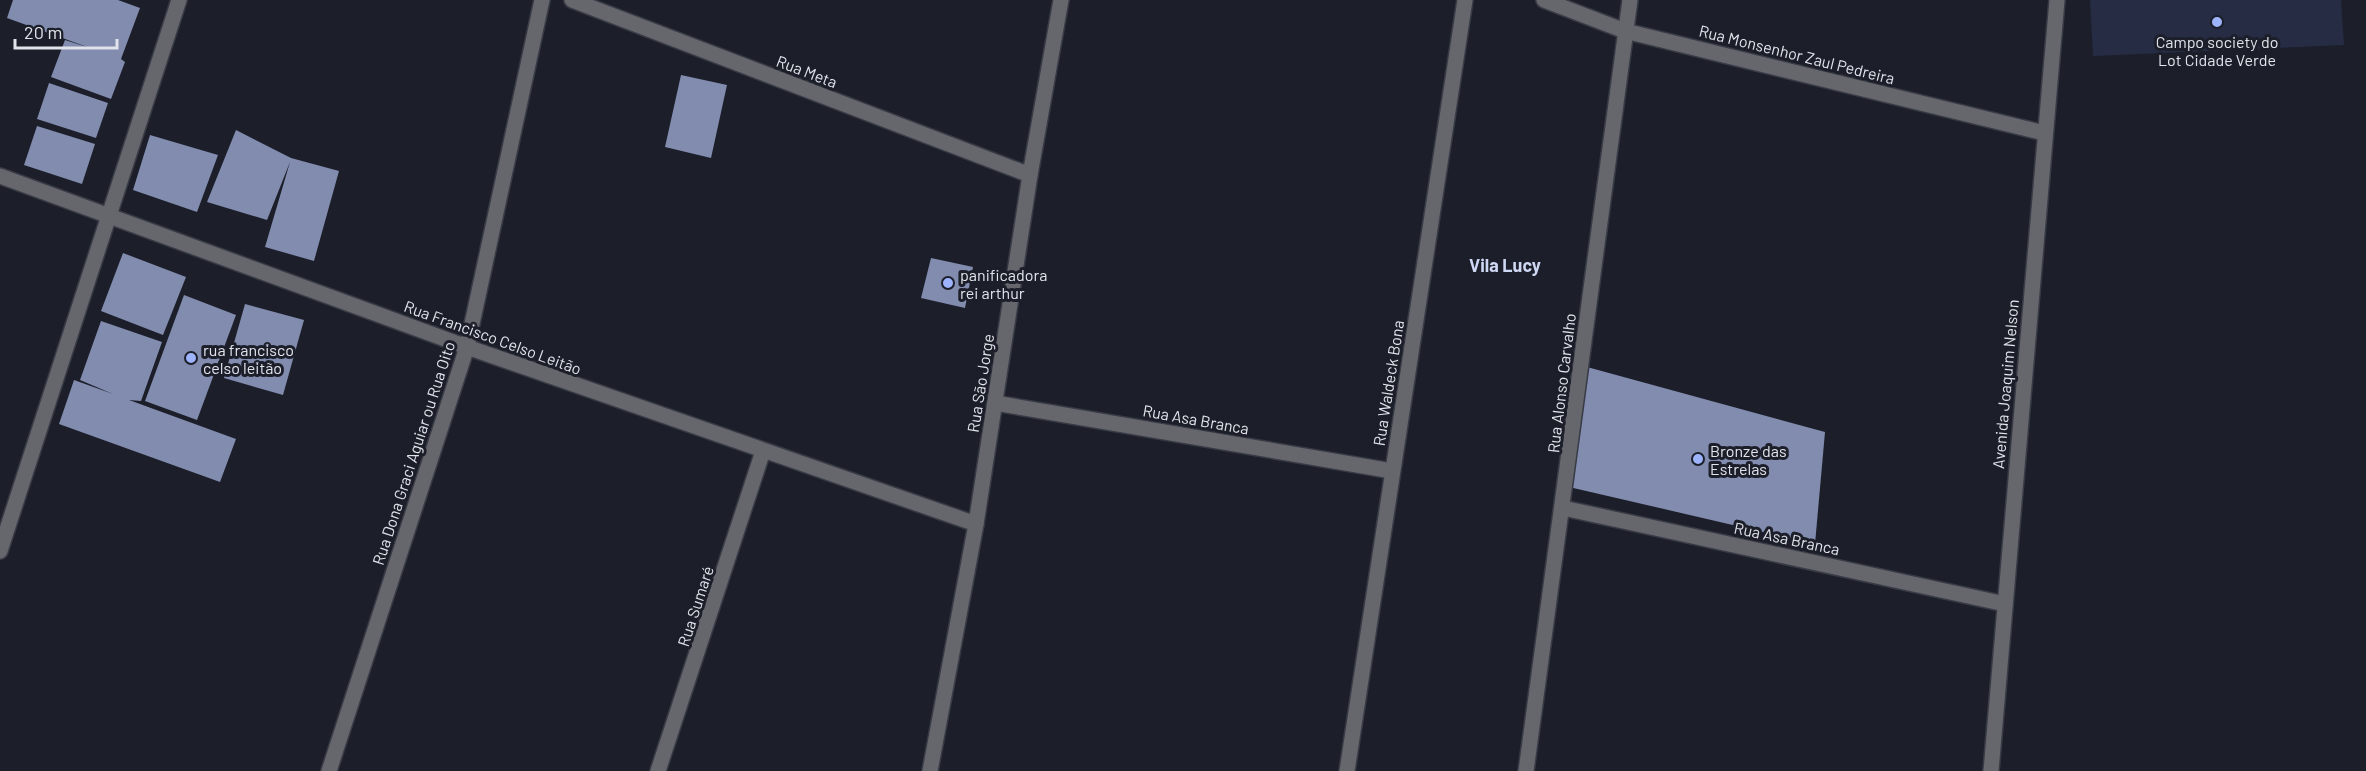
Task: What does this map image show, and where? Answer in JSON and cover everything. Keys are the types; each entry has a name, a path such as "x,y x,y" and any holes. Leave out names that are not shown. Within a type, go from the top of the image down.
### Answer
{"street":[{"path":"0,551 179,0"},
{"name":"Rua Dona Graci Aguiar ou Rua Oito","path":"329,771 467,347 543,0"},
{"name":"Rua Meta","path":"572,0 1030,175"},
{"name":"Rua São Jorge","path":"930,771 976,524 1030,175 1061,0"},
{"name":"Rua Waldeck Bona","path":"1347,771 1465,0"},
{"name":"Rua Monsenhor Zaul Pedreira","path":"1544,0 1625,31 2044,133"},
{"name":"Rua Alonso Carvalho","path":"1526,771 1630,0"},
{"name":"Avenida Joaquim Nelson","path":"1991,771 2057,0"},
{"name":"Rua Francisco Celso Leitão","path":"0,176 467,347 976,524"},
{"name":"Rua Asa Branca","path":"995,404 1392,471"},
{"name":"Rua Sumaré","path":"658,771 763,451"},
{"name":"Rua Asa Branca","path":"1563,508 2005,604"}],"shaded area":[{"name":"Campo society do Lot Cidade Verde","path":"2090,0 2341,0 2344,45 2093,56"}],"building":[{"path":"13,0 118,0 140,8 121,59 125,62 111,99 51,77 65,40 90,48 7,18"},
{"path":"681,75 727,85 711,158 665,147"},
{"path":"49,83 108,103 96,138 37,119"},
{"path":"37,126 95,144 82,184 24,165"},
{"path":"236,130 291,158 339,171 314,261 265,247 290,162 267,220 207,202"},
{"path":"150,135 218,155 197,212 133,190"},
{"path":"123,253 186,277 163,335 101,311"},
{"name":"panificadora rei arthur","path":"931,258 973,267 965,308 921,298"},
{"name":"rua francisco celso leitão","path":"184,295 236,315 197,420 145,401"},
{"path":"245,304 304,320 283,395 224,378"},
{"path":"101,321 162,342 141,401 129,400 236,439 220,482 59,424 74,380 113,394 80,380"},
{"name":"Bronze das Estrelas","path":"1587,367 1825,432 1815,544 1569,487"}],"place":[{"name":"Campo society do Lot Cidade Verde","path":"2217,22"},
{"name":"panificadora rei arthur","path":"948,283"},
{"name":"rua francisco celso leitão","path":"191,358"},
{"name":"Bronze das Estrelas","path":"1698,459"}],"district":[{"name":"Vila Lucy","path":"1505,265"}]}
